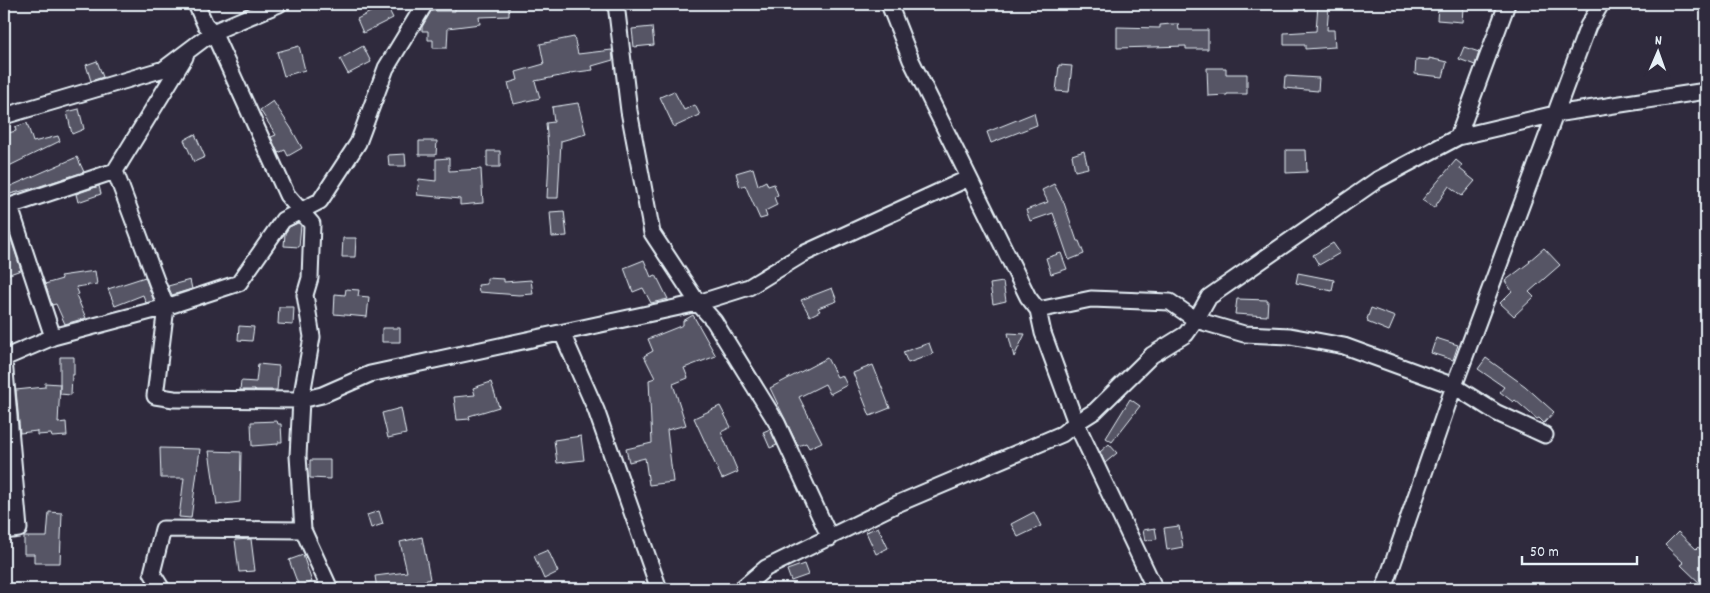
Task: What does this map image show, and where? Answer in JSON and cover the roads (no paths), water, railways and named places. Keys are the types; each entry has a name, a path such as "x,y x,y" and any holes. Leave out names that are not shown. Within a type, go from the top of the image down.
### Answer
{"street":[{"path":"196,4 205,24 213,32 287,195 312,224 310,278 305,295 312,337 301,400 298,456 303,530 330,589"},
{"path":"4,116 164,69 213,32 279,4"},
{"path":"4,531 19,529 4,359 53,337 166,307 239,283 283,220 320,201 358,143 386,68 423,7 422,4"},
{"path":"616,4 629,111 652,233 698,303 714,321 777,423 830,538"},
{"path":"888,4 911,60 1028,297 1038,310 1043,333 1076,423 1155,589"},
{"path":"1458,137 1507,4"},
{"path":"1384,589 1454,386 1588,26 1600,4"},
{"path":"53,337 7,208 115,171 190,49"},
{"path":"741,589 766,568 897,504 1062,434 1095,411 1152,355 1186,334 1209,297 1217,291 1377,180 1458,137 1555,114 1706,91"},
{"path":"115,171 166,307 155,396 174,399 301,400 322,395 370,374 698,303 749,287 803,254 970,178"},
{"path":"1038,310 1091,299 1170,302 1196,320 1244,334 1290,336 1344,346 1454,386 1498,413 1545,435"},
{"path":"562,333 596,410 659,589"},
{"path":"162,589 152,573 163,529 303,530"}]}
